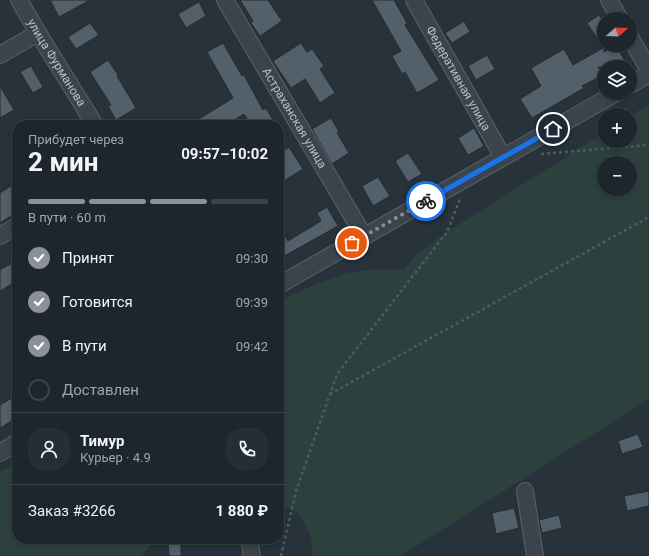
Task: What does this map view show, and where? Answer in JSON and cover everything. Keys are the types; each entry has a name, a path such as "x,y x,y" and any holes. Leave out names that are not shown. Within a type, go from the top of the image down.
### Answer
{"street":[{"name":"улица Фурманова","path":"19,0 92,120"},
{"name":"Астраханская улица","path":"225,0 364,236"},
{"name":"Федеративная улица","path":"414,0 503,157"},
{"path":"609,0 616,12"},
{"path":"0,55 38,33"},
{"path":"637,49 649,70"},
{"path":"637,81 649,74"},
{"path":"284,282 604,100"},
{"path":"0,236 12,229"},
{"path":"0,452 12,445"},
{"path":"525,491 535,556"},
{"path":"250,544 252,556"}],"path":[{"path":"533,155 649,146"},
{"path":"284,543 296,491 337,374 447,232 470,176"},
{"path":"330,394 649,217"},
{"path":"281,556 284,544"}],"green space":[{"path":"649,104 649,399 401,556 312,556 311,536 298,513 284,506 284,299 295,293 345,273 378,269 404,269 417,254 447,232 597,137 597,148 637,148 637,112"},
{"path":"12,465 12,544 151,544 141,556 0,556 0,472"}],"building":[{"path":"50,0 90,0 59,17"},
{"path":"240,0 268,0 282,21 260,36 251,23 253,21"},
{"path":"372,0 394,0 407,23 405,25 439,80 417,93 405,72 402,74 392,56 401,51"},
{"path":"199,2 206,16 186,28 178,14"},
{"path":"597,16 597,39 587,23"},
{"path":"464,21 470,32 452,43 445,33"},
{"path":"90,23 99,35 76,49 68,37"},
{"path":"223,43 242,76 244,75 263,110 266,108 273,120 248,120 244,114 234,120 197,120 233,98 207,52"},
{"path":"301,43 307,52 312,49 324,66 320,69 335,93 320,103 305,79 291,88 273,61"},
{"path":"564,49 573,65 597,51 620,52 624,60 597,60 597,78 582,86 584,88 532,118 520,99 541,86 531,68"},
{"path":"487,55 495,69 476,80 468,66"},
{"path":"108,60 136,108 116,120 108,106 111,105 90,72"},
{"path":"31,66 43,87 33,93 20,72"},
{"path":"0,86 14,110 0,118"},
{"path":"331,118 339,132 337,133 349,153 332,164 312,129"},
{"path":"474,128 484,146 468,155 458,138"},
{"path":"289,147 303,169 284,181 284,150"},
{"path":"408,153 422,174 408,182 395,161"},
{"path":"378,177 390,196 373,206 362,186"},
{"path":"12,185 12,215 0,223 0,193"},
{"path":"327,207 338,226 284,256 284,234 288,241 321,221 317,213"},
{"path":"12,263 12,284 0,291 0,270"},
{"path":"12,398 12,421 0,428 0,405"},
{"path":"638,434 643,447 622,454 618,441"},
{"path":"649,491 649,506 627,511 624,496"},
{"path":"514,508 519,528 496,534 492,513"},
{"path":"559,515 562,528 542,533 539,520"},
{"path":"168,544 181,544 181,556 169,556"}],"way so far":[{"path":"352,243 426,201"}],"route":[{"path":"426,201 553,129"}]}
